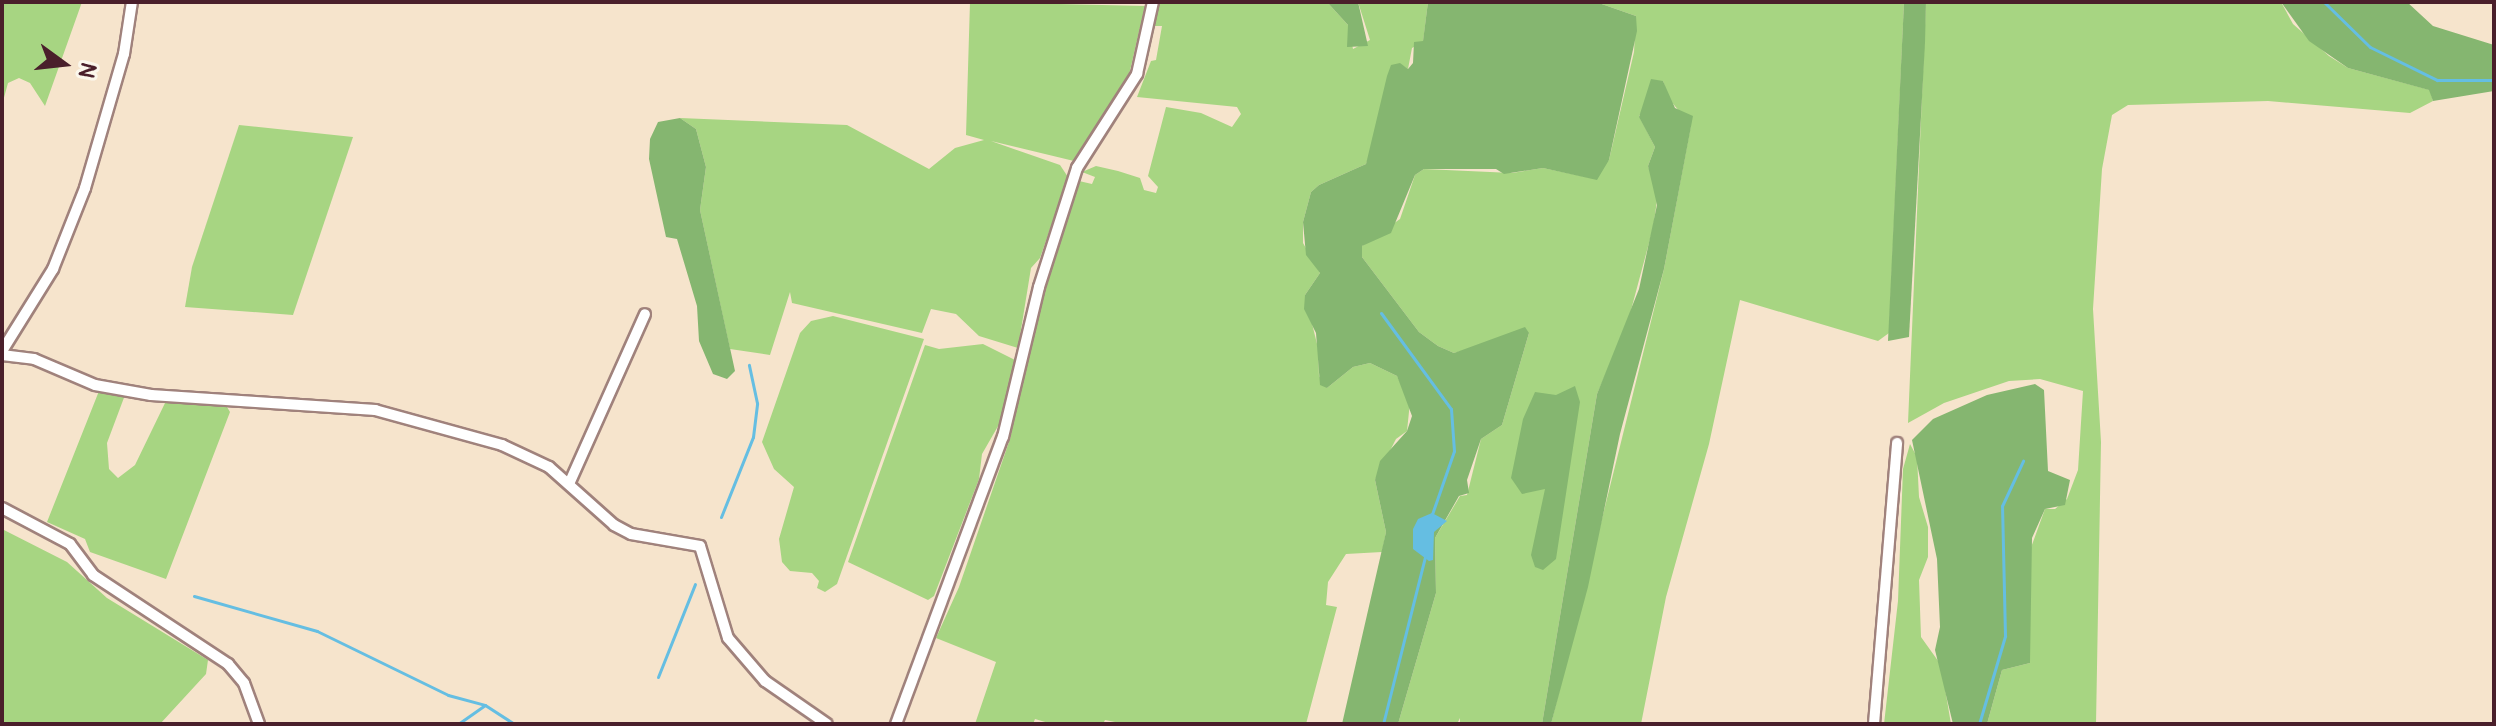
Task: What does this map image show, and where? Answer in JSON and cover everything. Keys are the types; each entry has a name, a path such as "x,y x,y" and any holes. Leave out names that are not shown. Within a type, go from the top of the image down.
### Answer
{"street":[{"path":"132,2 124,54 85,188 53,269 2,353 34,359 95,385 151,395 375,410 502,445 549,467 595,512 631,534 700,546 728,638 765,681 827,724"},
{"path":"896,724 1003,437 1039,287 1077,168 1137,74 1153,2"},
{"path":"569,484 645,314"},
{"path":"1874,724 1897,443"},
{"path":"2,508 70,544 93,575 239,673 259,724"}],"green space":[{"path":"2,2 82,2 45,106 30,83 19,78 8,83 2,105"},
{"path":"970,2 1145,6 1129,75 1074,161 991,141 1060,165 1068,177 1040,258 1031,268 1018,348 979,336 956,314 931,309 922,333 792,303 790,292 770,355 730,349 700,210 706,167 696,129 680,118 847,125 929,169 955,148 984,140 966,135"},
{"path":"1157,2 1327,2 1348,25 1353,49 1370,40 1358,2 1428,2 1423,42 1412,48 1408,69 1403,66 1366,164 1319,185 1311,192 1303,222 1303,243 1320,273 1305,295 1318,348 1319,376 1327,388 1353,367 1370,363 1397,376 1410,402 1407,431 1396,439 1375,480 1386,532 1382,552 1346,554 1328,582 1326,605 1337,607 1306,724 1125,724 1105,720 1103,724 1052,724 1035,719 1033,724 975,724 996,662 936,638 959,587 1010,439 1038,304 1079,181 1092,184 1095,177 1082,172 1096,166 1118,171 1140,178 1144,190 1156,193 1158,187 1148,176 1166,107 1201,113 1232,127 1241,114 1237,107 1137,97 1151,61 1156,60 1162,26 1154,26"},
{"path":"1327,2 1358,2 1368,46 1347,47 1348,25"},
{"path":"1428,2 1596,2 1636,16 1637,31 1609,160 1597,180 1543,168 1504,174 1496,169 1424,169 1415,175 1391,233 1362,246 1362,257 1419,332 1438,346 1454,353 1525,327 1529,333 1502,425 1481,439 1467,480 1469,493 1459,496 1435,538 1436,593 1398,724 1342,724 1386,532 1375,480 1380,461 1407,431 1412,416 1397,376 1370,363 1353,367 1327,388 1320,385 1316,333 1304,309 1305,295 1320,273 1306,255 1303,222 1311,192 1319,185 1366,164 1391,65 1400,63 1408,69 1413,63 1414,42 1423,41"},
{"path":"1596,2 1904,2 1889,333 1878,341 1740,300 1709,444 1666,597 1641,724 1551,724 1664,269 1691,125 1669,99 1663,81 1639,116 1655,147 1648,166 1658,194 1653,228 1627,325 1597,394 1542,724 1460,724 1460,718 1457,724 1398,724 1436,593 1435,538 1460,496 1467,495 1481,439 1502,425 1529,333 1454,353 1438,346 1419,332 1362,257 1362,246 1400,219 1415,175 1424,169 1512,173 1543,168 1591,178 1609,160 1634,52 1636,16"},
{"path":"1904,2 1926,2 1925,43 1909,337 1888,341"},
{"path":"1926,2 2281,2 2293,24 2329,56 2348,68 2430,90 2433,101 2410,113 2268,101 2128,105 2112,115 2102,169 2093,309 2101,442 2096,724 1987,724 2002,670 2030,663 2029,553 2045,509 2055,509 2067,499 2078,470 2083,391 2040,379 2009,381 1944,403 1908,423"},
{"path":"2281,2 2407,2 2433,26 2494,45 2494,91 2433,101 2429,90 2348,68 2309,41"},
{"path":"1651,79 1663,81 1675,108 1693,116 1664,269 1620,434 1588,587 1551,724 1542,724 1597,394 1639,289 1657,205 1648,166 1655,147 1639,117"},
{"path":"680,118 696,129 706,167 700,210 735,371 727,379 713,374 699,341 697,306 677,239 666,237 649,159 650,139 658,122"},
{"path":"239,125 353,137 293,315 185,307 192,267"},
{"path":"833,316 924,339 837,584 825,592 817,588 819,581 812,573 790,571 782,562 779,539 794,487 774,469 762,442 800,333 811,321"},
{"path":"983,344 1015,360 1001,421 982,454 979,479 934,596 928,600 848,562 925,345 939,349"},
{"path":"2035,384 2044,390 2048,471 2070,480 2065,505 2045,509 2032,538 2030,663 2002,670 1987,724 1953,724 1935,650 1940,627 1937,559 1912,440 1933,419 1987,395"},
{"path":"1575,386 1580,402 1556,559 1543,570 1535,567 1531,555 1545,489 1522,494 1511,478 1523,419 1535,392 1556,395"},
{"path":"99,391 125,395 107,443 109,469 118,478 135,465 166,401 227,407 230,412 166,579 90,552 85,539 47,522"},
{"path":"1910,444 1917,457 1919,497 1928,527 1928,557 1919,580 1921,637 1941,665 1951,724 1884,724 1898,601 1903,469"},
{"path":"2,529 67,562 107,598 208,660 206,674 160,724 2,724"}],"water":[{"path":"1432,513 1447,521 1434,532 1433,560 1429,561 1413,549 1413,529 1418,519"}],"waterway":[{"path":"2324,2 2370,47 2437,80 2494,80"},
{"path":"1381,313 1451,409 1454,451 1432,514"},
{"path":"721,517 753,437 757,403 749,365"},
{"path":"1979,724 2005,636 2002,506 2023,461"},
{"path":"1383,724 1425,557"},
{"path":"658,677 695,584"},
{"path":"194,596 317,631 448,695 485,705"},
{"path":"458,724 485,705 514,724"}]}
